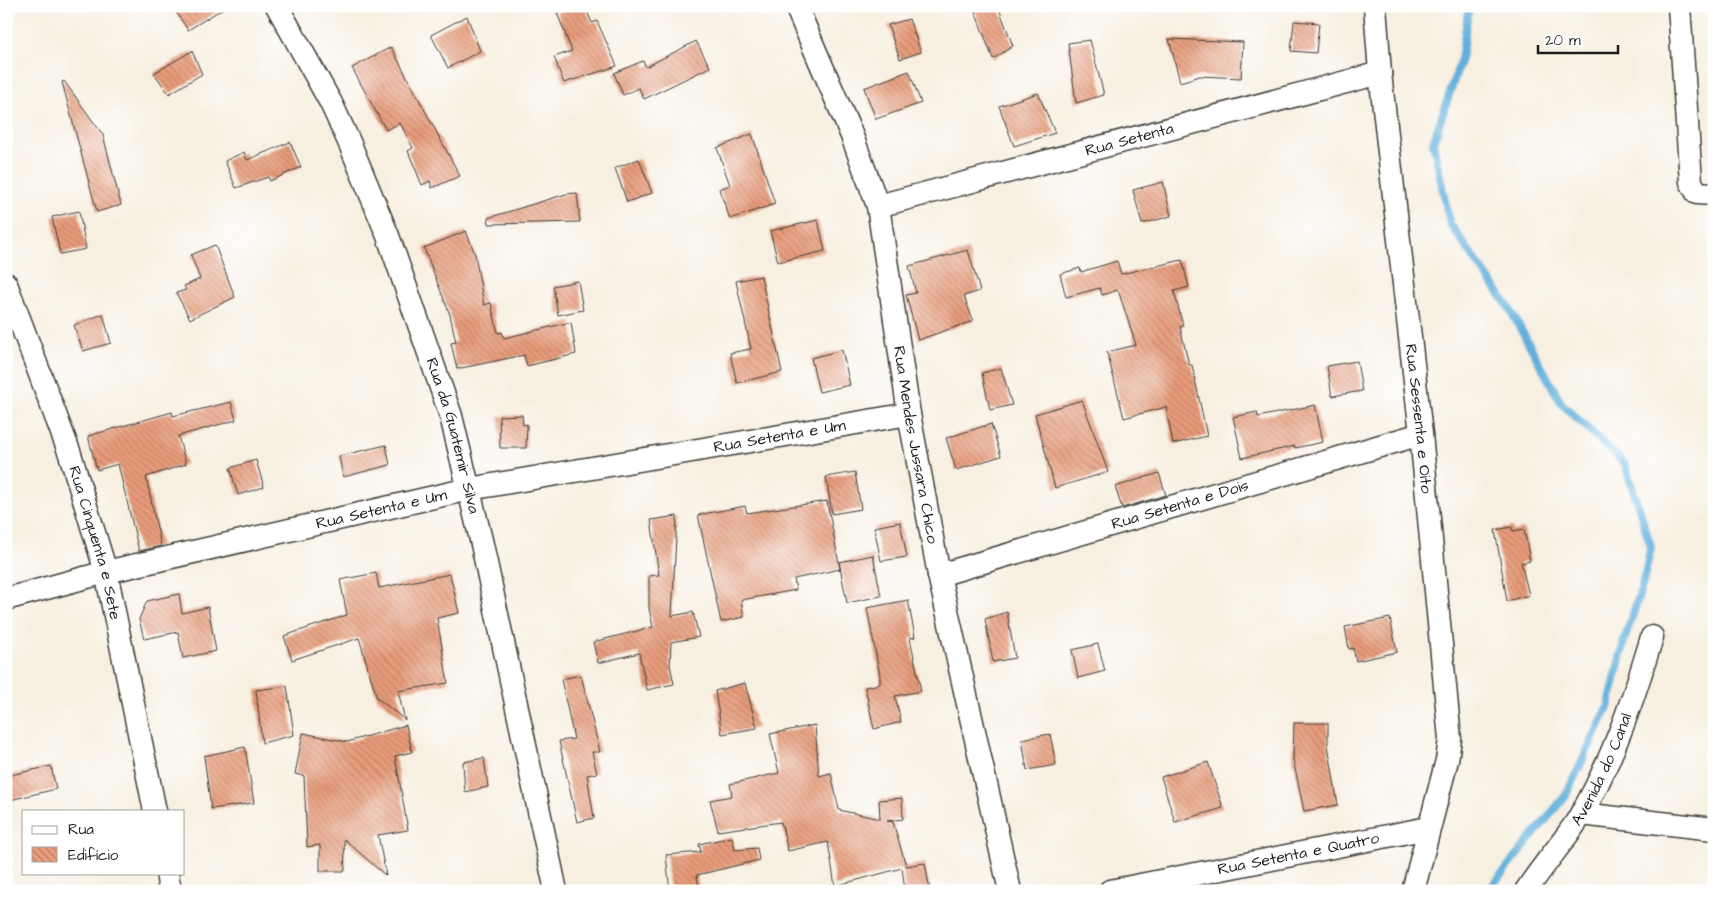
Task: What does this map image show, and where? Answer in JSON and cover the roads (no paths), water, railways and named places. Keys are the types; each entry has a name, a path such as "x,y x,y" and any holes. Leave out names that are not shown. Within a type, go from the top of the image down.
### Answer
{"street":[{"name":"Rua da Guatemir Silva","path":"277,6 331,103 350,144 388,236 451,416 469,489 556,891"},
{"name":"Rua Mendes Jussara Chico","path":"796,6 852,136 878,206 909,414 939,575 1010,891"},
{"name":"Rua Sessenta e Oito","path":"1375,6 1380,73 1421,434 1450,739 1447,760 1413,891"},
{"path":"1679,6 1690,182 1697,193 1714,194"},
{"name":"Rua Setenta","path":"878,206 1380,73"},
{"name":"Rua Cinquenta e Sete","path":"6,284 70,454 106,572 154,810"},
{"name":"Rua Setenta e Um","path":"6,599 106,572 469,489 909,414"},
{"name":"Rua Setenta e Dois","path":"939,575 1421,434"},
{"name":"Avenida do Canal","path":"1526,891 1581,814 1610,755 1638,682 1652,637"},
{"path":"1581,814 1714,828"},
{"name":"Rua Setenta e Quatro","path":"1110,891 1428,828"},
{"path":"167,874 170,891"}],"waterway":[{"path":"1469,6 1461,59 1433,143 1450,224 1508,306 1562,404 1625,464 1651,547 1642,586 1624,641 1609,705 1566,795 1488,891"}]}
